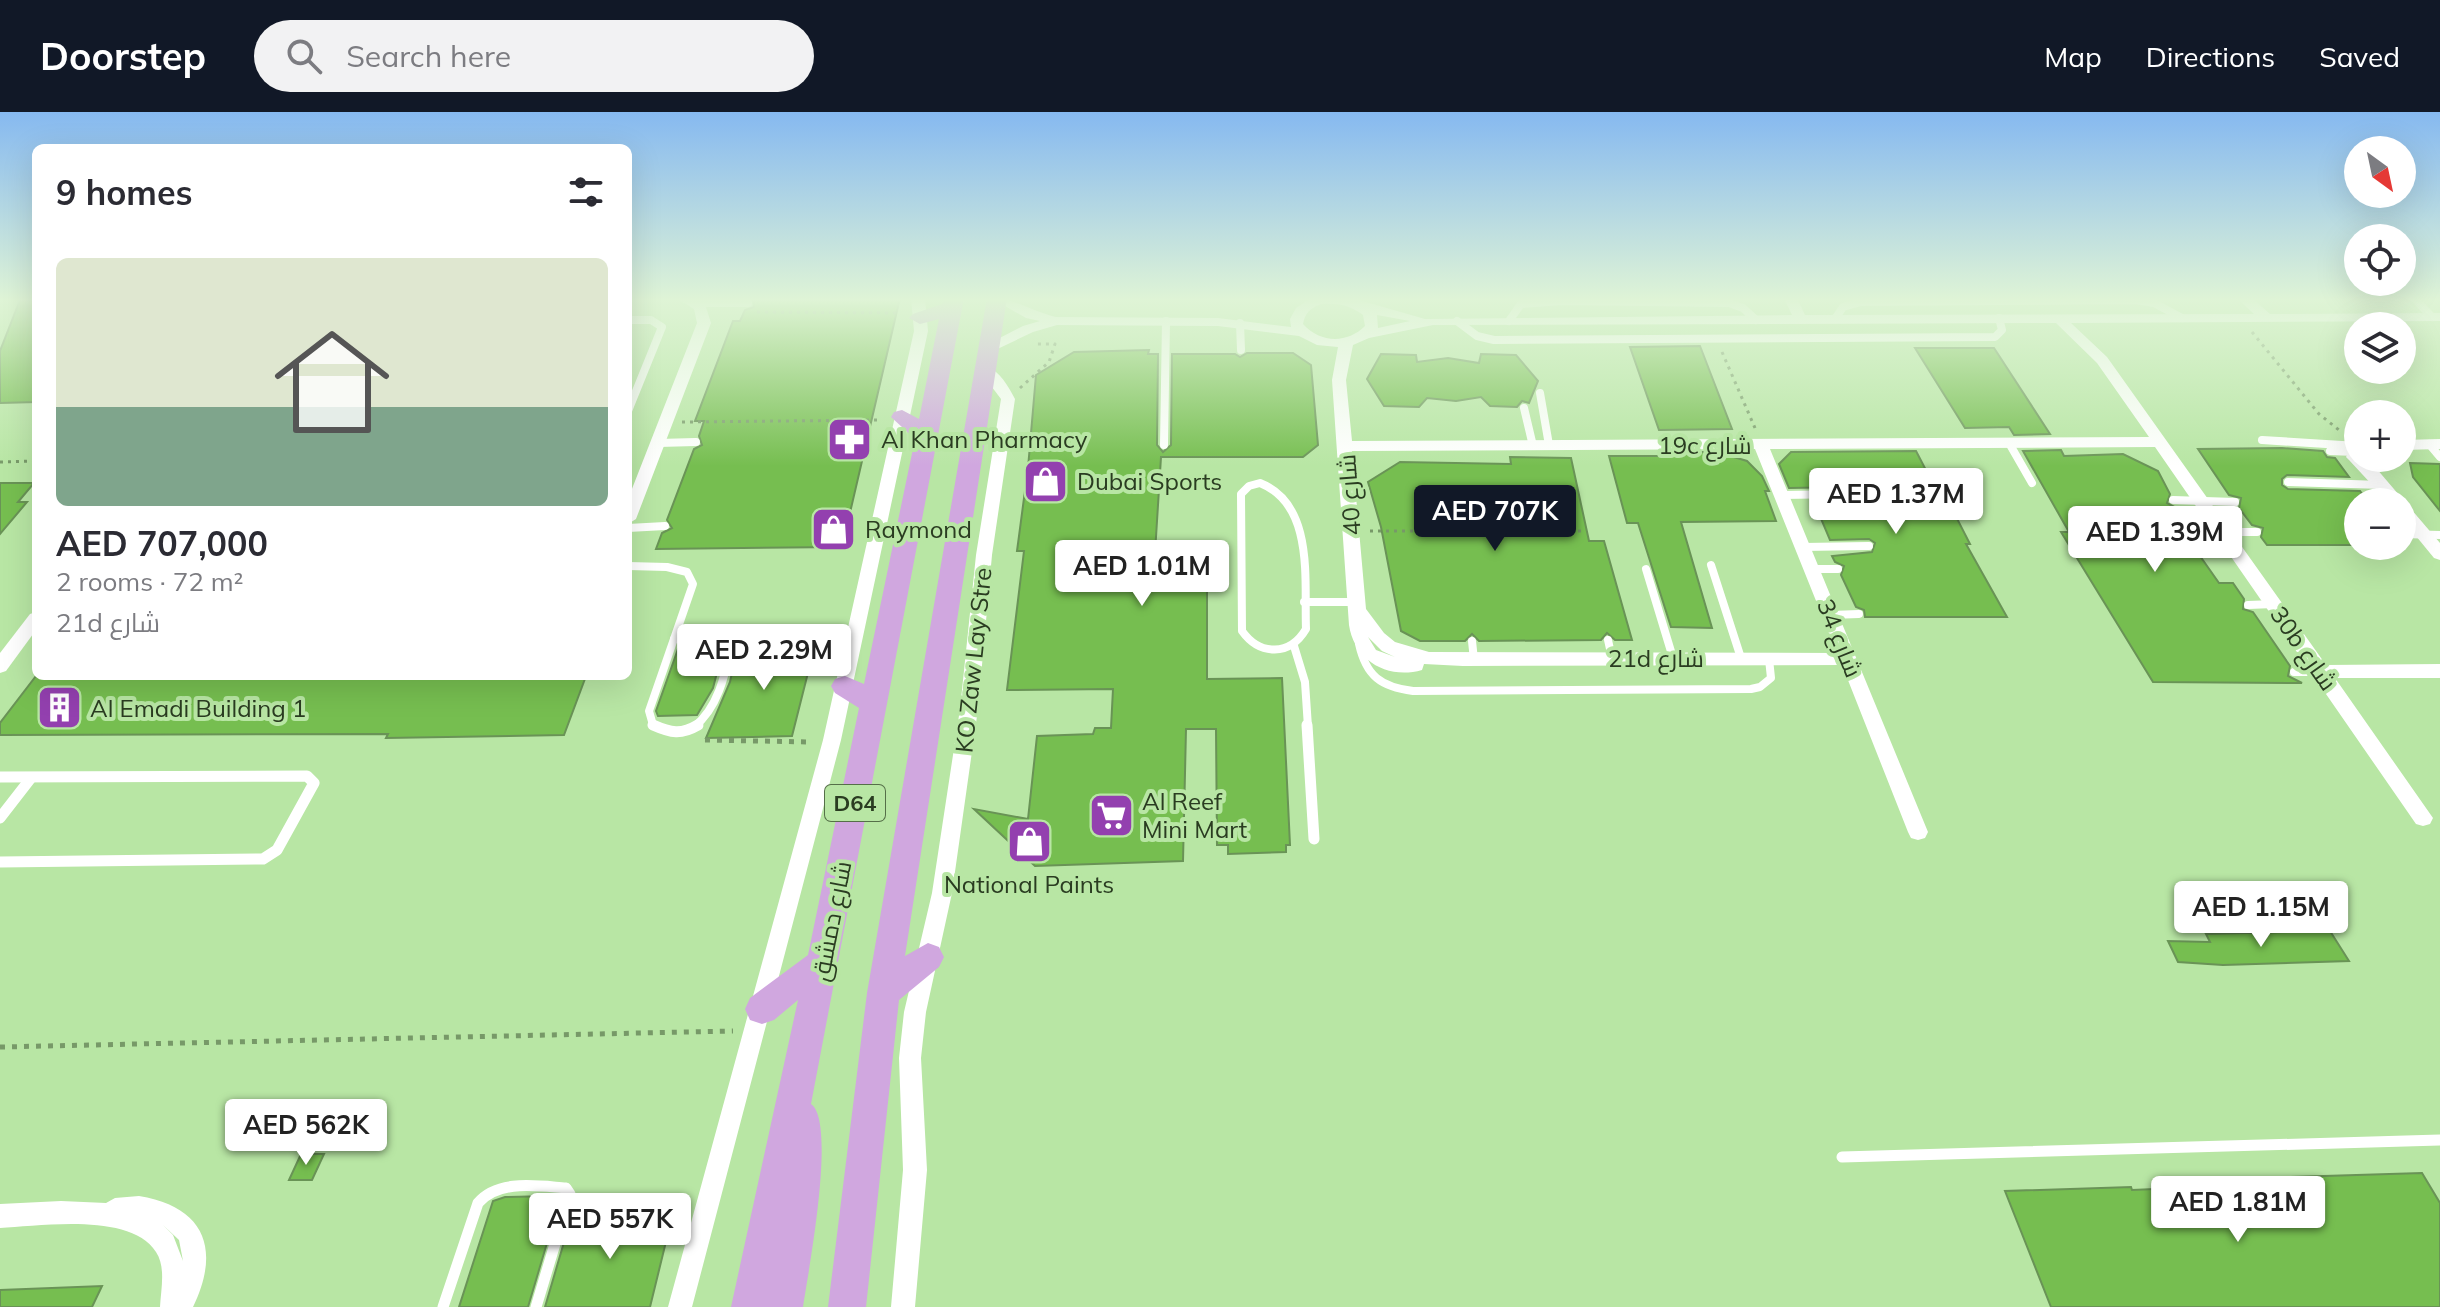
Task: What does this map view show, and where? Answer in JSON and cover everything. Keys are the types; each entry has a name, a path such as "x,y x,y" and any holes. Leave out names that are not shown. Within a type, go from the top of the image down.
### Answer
{"main road":[{"name":"شارع دمشق","path":"750,1307 800,1076 943,354"},
{"name":"D64","path":"847,1307 883,993 989,354"},
{"path":"901,418 927,437"},
{"path":"845,686 874,704"},
{"path":"883,993 928,957"},
{"path":"759,1020 823,962"},
{"path":"784,1307 804,1175 800,1076"}],"street":[{"path":"632,509 693,354"},
{"path":"680,1307 731,1108 759,1020 832,742 916,354"},
{"path":"995,354 988,359 1008,399"},
{"name":"شارع 40","path":"1327,354 1339,380"},
{"name":"شارع 40","path":"1344,354 1339,380 1357,606"},
{"name":"30b شارع","path":"2096,354 2423,818"},
{"name":"30b شارع","path":"2100,354 2102,360"},
{"name":"KO Zaw Lay Stre","path":"903,1307 915,1170 910,1058 919,989 942,893 969,709 982,570 1008,399"},
{"name":"19c شارع","path":"1346,446 1761,444 1871,447 2160,442"},
{"name":"شارع 34","path":"1761,444 1918,832"},
{"path":"2372,472 2385,488"},
{"path":"2416,521 2432,535 2440,554"},
{"path":"1357,606 1359,644"},
{"name":"21d شارع","path":"1357,606 1371,633 1389,648 1414,656 1469,660"},
{"path":"0,666 32,623"},
{"name":"21d شارع","path":"1359,644 1379,661 1397,664 1610,649 1673,658 1848,659"},
{"path":"2321,672 2440,671"},
{"path":"0,1216 96,1213 124,1208 159,1209 180,1221 195,1243 195,1273 180,1307"},
{"path":"96,1213 137,1221 154,1229 166,1243 173,1261 175,1281 172,1307"}],"lane":[{"path":"632,401 651,354"},
{"path":"1164,445 1165,354"},
{"path":"1540,393 1541,445"},
{"path":"1524,408 1541,445"},
{"path":"2262,440 2344,447"},
{"path":"658,443 696,442"},
{"path":"2009,443 2032,483"},
{"path":"2435,444 2440,457"},
{"path":"2330,451 2344,449"},
{"path":"2288,482 2380,482"},
{"path":"1251,484 1269,485 1297,519 1301,529 1306,629 1303,639 1294,646 1269,651 1247,640 1242,631 1241,494 1243,488 1251,484"},
{"path":"1782,502 1847,494"},
{"path":"2173,500 2235,502"},
{"path":"632,528 665,526"},
{"path":"2224,532 2257,532"},
{"path":"1803,547 1869,546"},
{"path":"1711,565 1741,658"},
{"path":"632,566 677,569 691,577 691,591 674,639 649,719 653,725 670,733 692,729 710,714 731,647 721,639 674,639"},
{"path":"1646,569 1673,658"},
{"path":"1812,569 1838,569"},
{"path":"1304,602 1357,606"},
{"path":"2248,605 2274,604"},
{"path":"1831,615 1859,614"},
{"path":"1469,660 1472,641"},
{"path":"1359,644 1363,666 1374,679 1391,688 1413,691 1743,690 1760,687 1771,678 1769,659"},
{"path":"1294,646 1305,682 1314,839"},
{"path":"2294,672 2321,672"},
{"path":"0,777 307,776 314,783 277,850 263,859 0,862"},
{"path":"0,818 31,778"},
{"path":"1842,1157 2440,1140"},
{"path":"443,1307 478,1203 485,1193 497,1188 566,1188 570,1194 536,1307"}],"path":[{"path":"1008,399 1049,362 1052,354"},
{"path":"1722,354 1761,444"},
{"path":"2268,354 2319,414 2344,436"},
{"path":"668,423 901,418"},
{"path":"0,462 32,461"},
{"path":"1352,531 1582,531"},
{"path":"692,729 699,739 709,741 832,742"},
{"path":"0,1047 759,1020"}],"building":[{"path":"0,354 32,354 32,402 0,403"},
{"path":"721,354 887,354 842,547 656,549 662,533 672,528 667,520 694,449 702,445 699,436 704,421 695,421"},
{"path":"1071,354 1158,354 1157,445 1163,452 1171,445 1172,354 1235,354 1240,357 1246,354 1294,354 1311,365 1318,445 1303,457 1161,457 1154,569 1207,569 1207,679 1282,678 1290,845 1286,845 1286,852 1228,854 1228,845 1217,845 1216,729 1186,729 1183,861 1035,866 974,809 1028,819 1037,736 1093,734 1095,728 1111,728 1113,689 1007,690 1024,551 1017,551 1036,375"},
{"path":"1381,354 1416,355 1417,362 1448,358 1479,363 1481,354 1516,355 1538,381 1529,403 1522,401 1517,407 1490,406 1481,397 1456,401 1427,398 1419,407 1384,406 1367,379"},
{"path":"1632,354 1703,354 1732,429 1659,430"},
{"path":"1919,354 1998,354 2050,434 2014,435 2009,427 1965,428"},
{"path":"2282,448 2323,451 2327,457 2335,458 2349,477 2287,475 2282,479 2282,485 2288,489 2344,491 2344,545 2267,545 2261,537 2263,528 2252,525 2239,508 2241,498 2229,495 2198,449"},
{"path":"2061,450 2064,456 2123,454 2158,471 2170,494 2167,503 2178,509 2167,509 2219,583 2233,583 2244,599 2243,609 2253,612 2290,666 2288,676 2302,683 2153,682 2061,532 2069,532 2023,451"},
{"path":"1916,451 1942,501 1948,501 1970,544 1966,544 2007,617 1865,617 1864,610 1856,607 1841,575 1844,566 1835,562 1832,556 1872,552 1875,543 1869,539 1830,540 1814,502 1848,501 1853,497 1853,491 1847,487 1789,488 1779,464 1791,452"},
{"path":"1666,452 1717,452 1747,461 1762,476 1769,491 1765,491 1776,521 1681,522 1712,628 1671,627 1638,523 1627,523 1609,456 1668,456"},
{"path":"1510,457 1571,458 1589,541 1604,541 1632,640 1615,640 1607,633 1601,640 1479,641 1472,634 1465,641 1420,641 1401,631 1381,527 1368,482 1400,462 1511,464"},
{"path":"2416,463 2440,464 2440,511 2413,477"},
{"path":"0,483 32,483 18,502 27,502 0,534"},
{"path":"738,645 815,645 792,736 706,738 730,682"},
{"path":"678,649 723,649 713,688 697,715 658,716 656,711"},
{"path":"33,680 585,680 564,735 386,738 388,734 0,735 0,723"},
{"path":"2330,931 2349,961 2223,965 2178,962 2168,941 2210,942 2206,934"},
{"path":"301,1154 324,1154 312,1180 289,1180"},
{"path":"2422,1173 2440,1203 2440,1307 2051,1307 2005,1191 2131,1187 2132,1190 2295,1183 2292,1177"},
{"path":"549,1196 543,1216 555,1216 528,1307 459,1307 493,1201 505,1197"},
{"path":"673,1213 650,1307 545,1307 572,1215"},
{"path":"102,1286 92,1307 0,1307 0,1290"}],"place":[{"name":"Al Khan Pharmacy","path":"850,439"},
{"name":"Dubai Sports","path":"1046,481"},
{"name":"Raymond","path":"834,529"},
{"name":"Al Emadi Building 1","path":"59,708"},
{"name":"Al Reef Mini Mart","path":"1111,815"},
{"name":"National Paints","path":"1029,842"}]}
